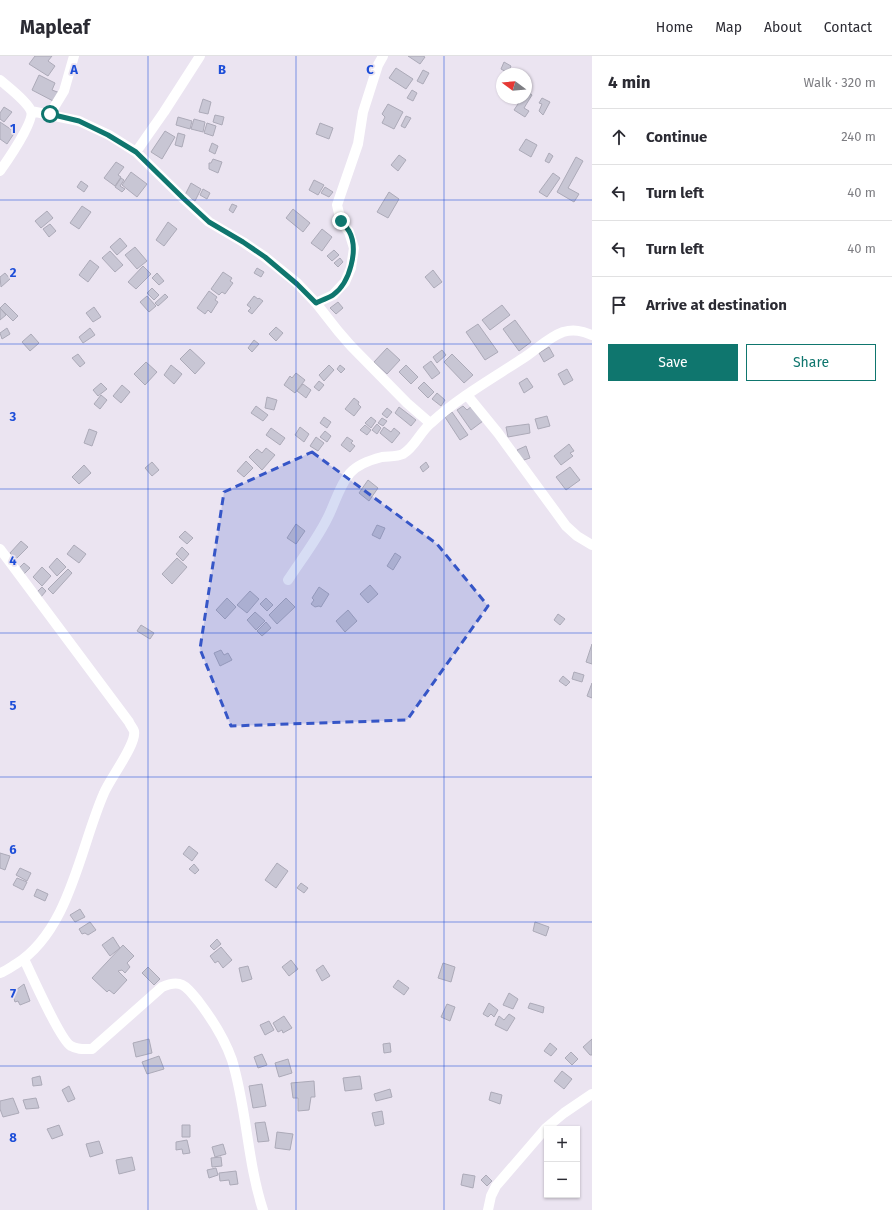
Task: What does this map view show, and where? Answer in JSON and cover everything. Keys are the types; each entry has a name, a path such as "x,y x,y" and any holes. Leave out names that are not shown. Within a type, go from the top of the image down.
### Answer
{"street":[{"path":"50,114 64,92 74,56"},
{"path":"136,152 200,56"},
{"path":"316,303 334,295 344,282 350,268 354,248 349,232 341,221 337,205 358,144 363,112 378,65 384,56"},
{"path":"0,80 27,104 32,111 32,117 26,131 0,171"},
{"path":"32,111 79,121 108,135 136,152 209,222 265,257 297,284 316,303 351,346 407,404 430,423"},
{"path":"288,580 320,533 334,507 341,487 351,472 362,464 382,457 398,456 403,454 409,449 430,423 467,395 551,338 562,333 577,331 592,335"},
{"path":"467,395 503,439 566,526 577,536 592,545"},
{"path":"0,549 44,606 134,730 133,739 129,750 111,778 103,794 77,872 63,904 36,949 24,959 0,973"},
{"path":"24,959 58,1028 70,1046 80,1050 92,1049 162,987 170,983 177,982 187,987 219,1032 231,1059 240,1093 257,1192 263,1210"},
{"path":"488,1210 491,1196 496,1186 546,1128 564,1113 592,1094"}],"highlighted area":[{"path":"312,452 437,544 488,606 407,720 231,726 200,649 224,492"}],"building":[{"path":"35,56 52,56 48,61 55,66 48,76 29,64"},
{"path":"408,56 423,56 425,57 420,64"},
{"path":"504,62 511,66 510,68 501,68"},
{"path":"396,68 413,79 406,89 389,78"},
{"path":"423,70 429,73 423,84 417,81"},
{"path":"39,75 55,83 52,90 60,93 55,102 32,90"},
{"path":"412,90 417,93 413,101 407,98"},
{"path":"542,98 550,102 543,115 539,111 542,104 539,103"},
{"path":"203,99 211,102 208,114 199,112"},
{"path":"388,104 403,112 394,129 382,123 385,117 382,114"},
{"path":"518,104 526,104 524,108 529,111 525,117 514,110"},
{"path":"4,107 12,112 4,122 0,119 0,113"},
{"path":"215,115 224,117 222,125 213,122"},
{"path":"406,116 411,118 405,128 401,126"},
{"path":"178,117 192,121 190,129 176,125"},
{"path":"194,119 205,122 203,132 191,129"},
{"path":"0,122 15,132 7,144 0,139"},
{"path":"207,123 216,126 213,136 204,133"},
{"path":"320,123 333,128 329,139 316,134"},
{"path":"165,131 175,137 162,159 151,152"},
{"path":"178,133 185,135 182,147 175,145"},
{"path":"526,139 537,145 531,157 519,150"},
{"path":"212,143 218,146 215,154 209,151"},
{"path":"549,153 553,156 549,163 545,161"},
{"path":"399,155 406,160 398,171 391,165"},
{"path":"576,157 583,161 568,188 579,194 574,202 557,192"},
{"path":"213,159 222,162 218,173 209,169 209,163 211,163"},
{"path":"116,162 124,167 118,175 121,177 115,186 104,178"},
{"path":"131,172 147,184 137,197 122,185"},
{"path":"553,173 560,178 547,197 539,192"},
{"path":"121,178 124,180 120,186 125,189 122,192 115,187"},
{"path":"314,180 324,185 318,195 309,190"},
{"path":"81,181 88,186 84,192 77,187"},
{"path":"191,183 201,189 195,201 185,195"},
{"path":"325,187 333,192 329,197 321,193"},
{"path":"203,189 210,193 207,199 200,195"},
{"path":"389,192 399,199 388,218 377,212"},
{"path":"232,204 237,206 233,213 229,210"},
{"path":"82,206 91,212 79,229 70,223"},
{"path":"293,209 310,223 303,232 286,218"},
{"path":"47,211 53,218 41,228 35,221"},
{"path":"168,222 177,229 164,246 156,240"},
{"path":"50,224 56,231 49,237 43,229"},
{"path":"322,229 332,237 322,251 311,243"},
{"path":"120,238 127,246 117,255 110,247"},
{"path":"135,247 147,261 137,269 125,255"},
{"path":"334,250 339,255 332,261 327,256"},
{"path":"110,251 123,265 115,272 102,258"},
{"path":"340,258 343,262 338,267 334,263"},
{"path":"90,260 99,267 88,282 79,275"},
{"path":"143,266 151,274 136,289 128,282"},
{"path":"257,268 264,272 261,277 254,273"},
{"path":"433,270 442,282 434,288 425,277"},
{"path":"223,272 232,278 230,281 233,283 225,294 222,292 219,295 211,289"},
{"path":"5,273 10,279 1,287 0,277"},
{"path":"157,273 164,281 159,285 152,278"},
{"path":"152,288 159,295 154,300 147,293"},
{"path":"209,291 217,297 215,300 218,302 211,313 208,310 205,314 197,308"},
{"path":"165,294 168,297 158,306 155,303"},
{"path":"147,296 156,306 149,312 140,302"},
{"path":"254,296 263,301 252,314 248,311 251,308 247,305"},
{"path":"338,302 343,308 336,314 330,308"},
{"path":"5,303 18,316 13,321 0,308"},
{"path":"502,305 510,315 490,330 482,320"},
{"path":"94,307 101,317 93,322 86,313"},
{"path":"0,308 6,315 0,320"},
{"path":"515,320 531,342 519,351 503,329"},
{"path":"478,324 498,352 485,360 466,332"},
{"path":"276,327 283,333 276,341 269,334"},
{"path":"7,328 10,334 2,339 0,333"},
{"path":"90,328 95,335 83,343 79,337"},
{"path":"31,334 39,343 30,351 22,342"},
{"path":"254,340 259,344 252,352 248,348"},
{"path":"549,347 554,356 544,362 539,353"},
{"path":"387,348 400,360 387,374 374,362"},
{"path":"190,349 205,363 195,374 180,359"},
{"path":"442,350 446,355 437,363 433,357"},
{"path":"78,354 85,363 80,367 72,358"},
{"path":"452,354 473,375 464,383 444,362"},
{"path":"431,361 440,373 432,379 423,367"},
{"path":"146,362 157,372 145,385 134,374"},
{"path":"171,365 182,374 174,384 164,375"},
{"path":"329,365 334,370 324,381 319,375"},
{"path":"340,365 345,369 341,373 337,369"},
{"path":"406,365 418,377 411,384 399,372"},
{"path":"567,369 573,380 564,385 558,374"},
{"path":"296,373 305,380 295,393 284,385 290,376 292,378"},
{"path":"527,378 533,387 524,393 519,383"},
{"path":"319,381 324,385 319,391 314,387"},
{"path":"424,382 434,392 428,398 418,388"},
{"path":"101,383 107,389 98,396 93,390"},
{"path":"303,384 311,390 306,398 297,391"},
{"path":"122,385 130,392 121,403 113,396"},
{"path":"437,393 445,400 441,406 432,399"},
{"path":"101,395 107,400 100,409 94,404"},
{"path":"267,397 277,400 274,410 265,408"},
{"path":"354,398 359,402 358,404 361,407 354,416 345,409"},
{"path":"256,406 268,415 263,421 251,413"},
{"path":"463,406 467,410 472,406 483,421 471,430 457,410"},
{"path":"399,407 416,420 411,426 395,413"},
{"path":"387,408 392,412 387,418 382,414"},
{"path":"452,412 468,435 460,440 445,417"},
{"path":"547,416 550,426 538,429 535,419"},
{"path":"324,417 331,422 327,428 320,423"},
{"path":"371,417 376,421 371,428 365,423"},
{"path":"382,418 387,421 383,426 378,423"},
{"path":"377,424 381,428 377,434 372,430"},
{"path":"529,424 530,433 508,437 506,427"},
{"path":"365,425 371,430 367,435 360,430"},
{"path":"300,427 309,434 304,442 295,435"},
{"path":"384,427 391,432 394,428 400,433 392,443 380,433"},
{"path":"271,428 285,438 280,445 266,435"},
{"path":"89,429 97,432 92,446 84,443"},
{"path":"325,431 331,436 327,442 320,437"},
{"path":"316,437 324,443 318,451 310,446"},
{"path":"347,437 353,441 351,443 355,446 350,452 341,445"},
{"path":"569,444 574,451 570,453 573,456 561,465 554,456"},
{"path":"526,446 530,458 521,461 517,450"},
{"path":"266,448 275,455 262,470 249,457 257,449 262,453"},
{"path":"246,461 253,468 244,477 237,471"},
{"path":"152,462 159,470 152,476 145,468"},
{"path":"426,462 429,467 423,472 420,467"},
{"path":"84,465 91,473 79,484 72,477"},
{"path":"570,467 580,480 566,490 556,477"},
{"path":"368,480 378,488 369,501 359,493"},
{"path":"296,524 305,531 296,544 287,538"},
{"path":"377,525 385,528 380,539 372,535"},
{"path":"185,531 193,538 187,544 179,537"},
{"path":"21,541 28,547 16,559 10,553"},
{"path":"74,545 86,554 79,563 67,554"},
{"path":"182,547 189,554 183,561 176,554"},
{"path":"395,553 401,557 393,570 387,566"},
{"path":"57,558 66,567 57,576 49,567"},
{"path":"177,558 187,567 172,584 162,574"},
{"path":"24,563 30,568 24,574 18,569"},
{"path":"42,567 51,576 42,586 33,577"},
{"path":"68,569 72,573 53,594 48,589"},
{"path":"370,585 378,594 368,603 360,594"},
{"path":"42,587 46,591 41,597 36,593"},
{"path":"319,587 329,594 321,607 315,607 311,604 314,600 312,598"},
{"path":"250,591 259,599 247,613 237,605"},
{"path":"227,598 236,607 225,619 216,610"},
{"path":"266,598 273,605 267,611 260,604"},
{"path":"286,598 295,607 277,624 269,615"},
{"path":"348,610 357,621 345,632 336,621"},
{"path":"255,612 265,621 256,630 247,620"},
{"path":"558,614 565,619 560,625 554,620"},
{"path":"266,622 271,628 262,636 257,631"},
{"path":"141,625 154,633 150,639 137,631"},
{"path":"592,644 592,664 586,662"},
{"path":"221,650 224,655 228,653 232,660 220,666 214,653"},
{"path":"574,672 584,675 582,682 572,679"},
{"path":"563,676 570,682 566,686 559,681"},
{"path":"592,683 592,698 587,696"},
{"path":"189,846 198,853 192,861 183,854"},
{"path":"0,853 10,856 5,870 0,868"},
{"path":"277,863 288,871 276,888 265,880"},
{"path":"194,864 199,870 195,874 189,869"},
{"path":"20,868 31,873 27,881 16,875"},
{"path":"17,878 27,882 23,890 13,885"},
{"path":"301,883 308,888 304,893 297,888"},
{"path":"37,889 48,894 45,901 34,896"},
{"path":"80,909 85,917 75,922 70,915"},
{"path":"90,922 96,930 88,935 85,933 82,934 79,929"},
{"path":"535,922 549,927 546,936 533,931"},
{"path":"113,937 120,948 110,956 102,945"},
{"path":"217,939 221,944 214,950 210,946"},
{"path":"123,945 134,956 127,963 130,967 125,973 122,970 118,971 127,980 114,994 109,990 107,992 92,978"},
{"path":"221,947 232,960 223,968 218,961 215,963 210,956"},
{"path":"291,960 298,969 289,976 282,967"},
{"path":"443,963 455,967 451,982 438,978"},
{"path":"323,965 330,976 322,981 316,970"},
{"path":"248,966 252,979 242,982 239,968"},
{"path":"148,967 160,979 154,985 142,973"},
{"path":"398,980 409,988 404,995 393,987"},
{"path":"24,984 30,1001 20,1005 18,1001 15,1002 12,993"},
{"path":"509,993 518,999 513,1009 503,1005"},
{"path":"489,1003 498,1010 494,1017 491,1014 488,1017 483,1014"},
{"path":"530,1003 544,1007 543,1013 528,1008"},
{"path":"447,1004 455,1007 450,1021 441,1017"},
{"path":"509,1014 515,1018 507,1031 495,1025 499,1016 504,1020"},
{"path":"284,1016 292,1028 283,1033 282,1030 278,1032 273,1023"},
{"path":"269,1021 274,1030 265,1035 260,1025"},
{"path":"149,1039 152,1053 136,1057 133,1043"},
{"path":"592,1039 592,1055 590,1055 583,1047"},
{"path":"390,1043 391,1052 384,1053 383,1044"},
{"path":"550,1043 557,1049 551,1056 544,1051"},
{"path":"571,1052 578,1059 572,1065 565,1058"},
{"path":"262,1054 267,1065 258,1068 254,1057"},
{"path":"159,1056 164,1069 147,1074 142,1062"},
{"path":"288,1059 292,1073 279,1077 275,1063"},
{"path":"562,1071 572,1079 564,1089 554,1081"},
{"path":"40,1076 42,1085 33,1086 32,1078"},
{"path":"360,1076 362,1089 345,1091 343,1078"},
{"path":"314,1081 315,1097 311,1097 309,1110 298,1111 298,1098 293,1098 291,1083"},
{"path":"262,1084 266,1106 253,1108 249,1086"},
{"path":"69,1086 75,1099 68,1102 62,1090"},
{"path":"390,1089 392,1097 376,1101 374,1094"},
{"path":"491,1092 502,1095 500,1104 489,1100"},
{"path":"13,1098 19,1113 3,1117 0,1109 0,1101"},
{"path":"36,1098 39,1108 26,1109 23,1100"},
{"path":"382,1111 384,1124 375,1126 372,1113"},
{"path":"265,1122 269,1141 258,1142 255,1123"},
{"path":"59,1125 63,1135 52,1139 47,1129"},
{"path":"182,1125 190,1125 190,1137 182,1137"},
{"path":"277,1132 293,1134 290,1150 275,1148"},
{"path":"187,1140 190,1153 183,1154 182,1149 176,1150 176,1142"},
{"path":"99,1141 103,1153 90,1157 86,1144"},
{"path":"223,1144 226,1154 215,1157 212,1147"},
{"path":"132,1157 135,1170 119,1174 116,1160"},
{"path":"221,1157 222,1166 212,1167 211,1158"},
{"path":"216,1168 218,1175 209,1178 207,1170"},
{"path":"236,1171 238,1184 230,1185 229,1180 220,1181 219,1173"},
{"path":"463,1174 475,1176 473,1188 461,1185"},
{"path":"486,1175 492,1181 487,1186 481,1180"}],"route":[{"path":"50,114 79,121 108,135 136,152 209,222 265,257 297,284 316,303 334,295 344,282 350,268 354,248 349,232 341,221"}]}
